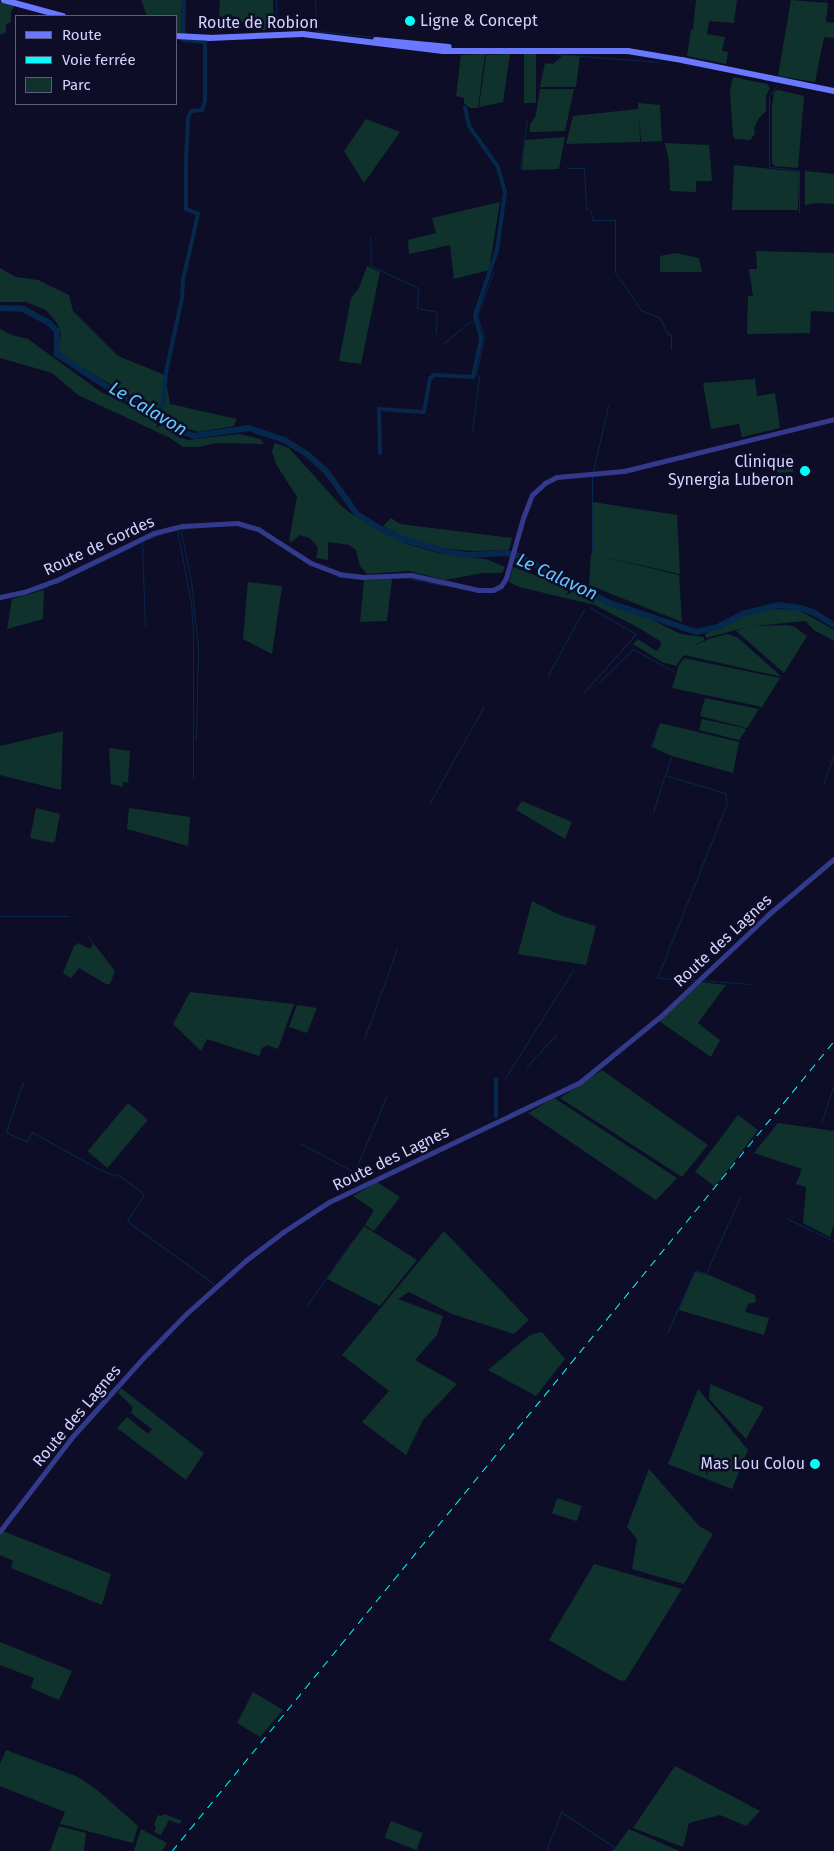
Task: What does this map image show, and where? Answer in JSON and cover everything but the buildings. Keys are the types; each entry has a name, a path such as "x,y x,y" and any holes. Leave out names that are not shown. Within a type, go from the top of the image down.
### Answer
{"main road":[{"path":"4,0 60,15"},
{"name":"Route de Robion","path":"178,36 209,38 297,34 421,49 628,51 834,91"}],"street":[{"name":"Route de Gordes","path":"0,597 32,590 55,581 154,533 178,527 237,523 252,526 311,563 346,576 412,575 483,590 501,586 508,572 532,495 545,483 557,477 624,471 834,419"},
{"name":"Route des Lagnes","path":"0,1531 73,1436 143,1358 186,1314 242,1264 283,1232 329,1202 579,1083 661,1016 770,913 834,859"}],"green space":[{"path":"141,0 182,0 181,33 178,33 178,15 147,15"},
{"path":"220,0 273,0 274,30 254,30 248,23 219,16"},
{"path":"696,0 737,0 734,23 709,21 707,34 725,37 722,51 728,52 726,64 687,56 691,30 693,29"},
{"path":"791,0 828,3 826,22 834,23 834,38 824,37 815,82 778,76"},
{"path":"0,2 14,6 11,12 11,22 6,24 6,32 0,35"},
{"path":"485,54 478,108 470,108 464,103 464,98 456,96 461,55"},
{"path":"510,54 503,102 479,107 486,55"},
{"path":"524,54 536,54 536,103 524,103"},
{"path":"563,55 580,56 576,87 540,87 545,63 553,64"},
{"path":"733,77 767,84 770,88 766,96 766,111 759,118 754,128 755,134 750,140 735,139 733,135 730,91"},
{"path":"540,89 574,89 565,131 530,132 530,125 536,115"},
{"path":"778,90 804,96 798,168 774,166 772,163 772,107 774,92"},
{"path":"638,103 660,105 662,141 641,142 639,113 640,142 566,144 573,116 638,109"},
{"path":"366,119 400,132 364,183 344,151"},
{"path":"565,137 559,169 522,170 525,140"},
{"path":"665,143 709,145 712,181 696,181 696,192 670,191 669,161"},
{"path":"734,165 799,172 798,210 732,210"},
{"path":"805,171 834,174 834,204 817,203 805,205"},
{"path":"500,202 489,270 454,279 450,245 409,254 408,240 436,233 432,218"},
{"path":"756,251 834,253 834,312 811,311 810,333 747,334 748,296 753,296 749,269 757,269"},
{"path":"675,253 699,258 702,272 660,272 660,256"},
{"path":"367,266 380,272 361,364 339,361 351,298 359,288"},
{"path":"0,268 16,277 38,280 69,295 73,311 118,356 165,375 170,404 237,419 234,426 199,432 185,428 59,354 61,333 57,323 46,310 26,302 0,302"},
{"path":"0,329 12,335 28,339 101,392 138,410 178,437 188,440 238,434 260,439 264,444 216,443 199,447 183,447 170,438 78,395 52,373 0,358"},
{"path":"755,379 757,396 775,393 780,428 742,437 739,424 711,429 703,383"},
{"path":"275,443 289,448 342,507 356,517 407,544 441,554 486,559 505,567 502,573 483,573 445,580 409,571 367,574 360,566 356,550 349,545 328,542 328,560 316,558 318,548 310,538 300,535 292,542 289,541 297,497 276,464 272,451"},
{"path":"781,455 793,456 793,472 774,473"},
{"path":"593,502 677,515 680,574 595,555 679,575 682,622 589,585 591,554 593,554"},
{"path":"391,518 400,524 512,538 509,550 473,551 439,548 409,539 383,526"},
{"path":"513,567 646,617 681,634 704,637 704,640 691,647 727,634 737,637 782,677 684,655 676,666 662,662 633,644 638,639 656,651 661,646 660,641 595,605 519,587 509,582"},
{"path":"392,579 387,621 360,622 364,580"},
{"path":"248,582 282,586 272,654 243,639"},
{"path":"44,590 43,619 7,629 12,599"},
{"path":"774,609 799,610 834,630 834,641 814,630 805,621 753,626 787,625 795,627 807,636 784,673 736,631 747,627 706,638 705,634 746,614"},
{"path":"684,658 780,678 762,707 672,688 679,665"},
{"path":"705,698 759,709 747,728 700,716"},
{"path":"702,719 746,730 739,740 699,730"},
{"path":"660,723 739,742 733,773 672,756 652,747"},
{"path":"63,731 61,790 0,775 0,746"},
{"path":"109,748 130,751 128,783 123,782 123,787 111,784"},
{"path":"522,801 572,822 565,839 516,810"},
{"path":"36,808 60,814 55,841 52,843 30,838"},
{"path":"129,808 190,817 188,846 127,829"},
{"path":"532,901 562,916 596,926 586,965 518,954"},
{"path":"84,931 115,971 110,984 106,984 79,968 71,978 63,973 74,946 78,943 90,949 93,944"},
{"path":"701,982 726,985 698,1023 720,1040 711,1057 659,1021"},
{"path":"190,992 294,1004 278,1049 267,1045 262,1048 259,1056 207,1039 201,1051 173,1024"},
{"path":"297,1005 317,1008 307,1033 289,1027"},
{"path":"602,1070 708,1145 682,1177 560,1098"},
{"path":"554,1098 677,1178 656,1200 528,1113"},
{"path":"128,1103 148,1120 107,1168 88,1151"},
{"path":"738,1115 758,1130 715,1187 695,1172"},
{"path":"778,1123 834,1131 834,1224 830,1237 803,1223 806,1187 796,1184 802,1169 754,1153"},
{"path":"377,1182 400,1197 374,1231 365,1225 374,1210 353,1196"},
{"path":"364,1226 417,1260 380,1306 327,1279"},
{"path":"444,1231 529,1320 514,1334 452,1314 409,1292 398,1299 443,1316 437,1335 415,1360 457,1384 423,1420 406,1455 362,1422 389,1391 342,1355"},
{"path":"695,1272 709,1275 755,1295 756,1302 748,1304 745,1312 769,1318 764,1335 679,1310"},
{"path":"542,1332 565,1359 536,1396 488,1370 530,1335"},
{"path":"710,1384 764,1407 746,1439 709,1399"},
{"path":"121,1388 204,1453 186,1480 117,1428 127,1417 148,1434 152,1429 131,1413 133,1407 118,1393"},
{"path":"698,1389 748,1450 732,1489 668,1464"},
{"path":"649,1469 699,1526 713,1534 684,1584 632,1569 637,1539 627,1527"},
{"path":"557,1498 582,1506 577,1521 552,1513"},
{"path":"3,1531 111,1574 102,1605 11,1568 13,1561 0,1555 0,1535"},
{"path":"594,1564 682,1589 625,1681 619,1680 549,1640"},
{"path":"0,1642 72,1671 59,1700 31,1688 34,1678 0,1665"},
{"path":"253,1692 283,1710 260,1737 237,1723"},
{"path":"6,1750 78,1777 97,1790 138,1826 133,1843 60,1824 65,1812 0,1786 0,1764"},
{"path":"675,1766 760,1811 746,1826 720,1815 689,1823 683,1847 633,1828"},
{"path":"164,1814 182,1821 179,1824 169,1820 161,1835 154,1832 156,1828 154,1824 158,1815"},
{"path":"391,1821 423,1833 416,1850 385,1838"},
{"path":"59,1826 86,1833 84,1851 50,1851"},
{"path":"141,1829 167,1843 162,1851 134,1851"},
{"path":"629,1829 679,1851 613,1851"}],"waterway":[{"path":"157,417 163,403 166,372 182,298 183,280 198,214 186,209 186,162 188,118 191,111 202,110 205,101 205,42 183,40 184,0"},
{"path":"276,0 277,30"},
{"path":"315,0 316,31 377,37"},
{"path":"555,54 659,62"},
{"path":"777,85 769,96 769,167 799,170 799,212"},
{"path":"380,453 379,409 424,412 430,379 434,375 473,377 481,338 475,315 497,250 505,192 498,167 469,126 465,107"},
{"path":"520,169 527,119"},
{"path":"568,168 584,168 586,208 591,211 592,220 615,220 615,272 641,310 660,318 667,333 671,335 671,349"},
{"path":"370,237 371,266 418,288 417,308 437,312 436,333"},
{"path":"472,432 479,377 476,374 484,336 477,316 493,272"},
{"name":"Le Calavon","path":"0,308 23,309 49,323 57,331 57,354 118,394 186,433 194,436 249,428 286,441 307,454 326,471 357,514 379,528 406,540 447,552 468,555 507,553 518,556 610,603 696,632 718,627 742,614 777,605 813,612 834,625"},
{"path":"444,343 469,322 477,321"},
{"path":"593,471 608,406"},
{"path":"592,475 592,553"},
{"path":"189,528 183,529 181,532 191,581 198,648 196,740"},
{"path":"177,530 191,603 193,635 193,778"},
{"path":"148,539 163,533"},
{"path":"142,542 145,626"},
{"path":"58,582 131,547"},
{"path":"339,577 362,579"},
{"path":"406,578 443,585"},
{"path":"35,591 48,586"},
{"path":"584,692 636,634 589,607"},
{"path":"548,675 584,609"},
{"path":"599,682 633,649 673,671"},
{"path":"429,804 484,706"},
{"path":"651,747 658,727"},
{"path":"824,782 834,755"},
{"path":"671,758 665,775 725,793 727,803 657,978 697,980"},
{"path":"653,813 664,776"},
{"path":"0,916 69,916"},
{"path":"364,1039 397,949"},
{"path":"505,1078 573,970"},
{"path":"701,980 750,984"},
{"path":"526,1067 556,1035"},
{"path":"496,1079 496,1116"},
{"path":"23,1082 6,1132 27,1142 32,1132 95,1167 115,1176 116,1173 144,1194 127,1221 214,1284"},
{"path":"822,1121 834,1085"},
{"path":"356,1168 386,1097"},
{"path":"300,1143 354,1172"},
{"path":"667,1333 695,1271 706,1273 740,1197"},
{"path":"786,1218 834,1241"},
{"path":"307,1305 353,1240"},
{"path":"546,1851 561,1812 614,1847"}],"railway":[{"path":"172,1851 834,1041"}],"place":[{"name":"Ligne & Concept","path":"410,21"},
{"name":"Clinique Synergia Luberon","path":"805,471"},
{"name":"Mas Lou Colou","path":"815,1464"}]}
